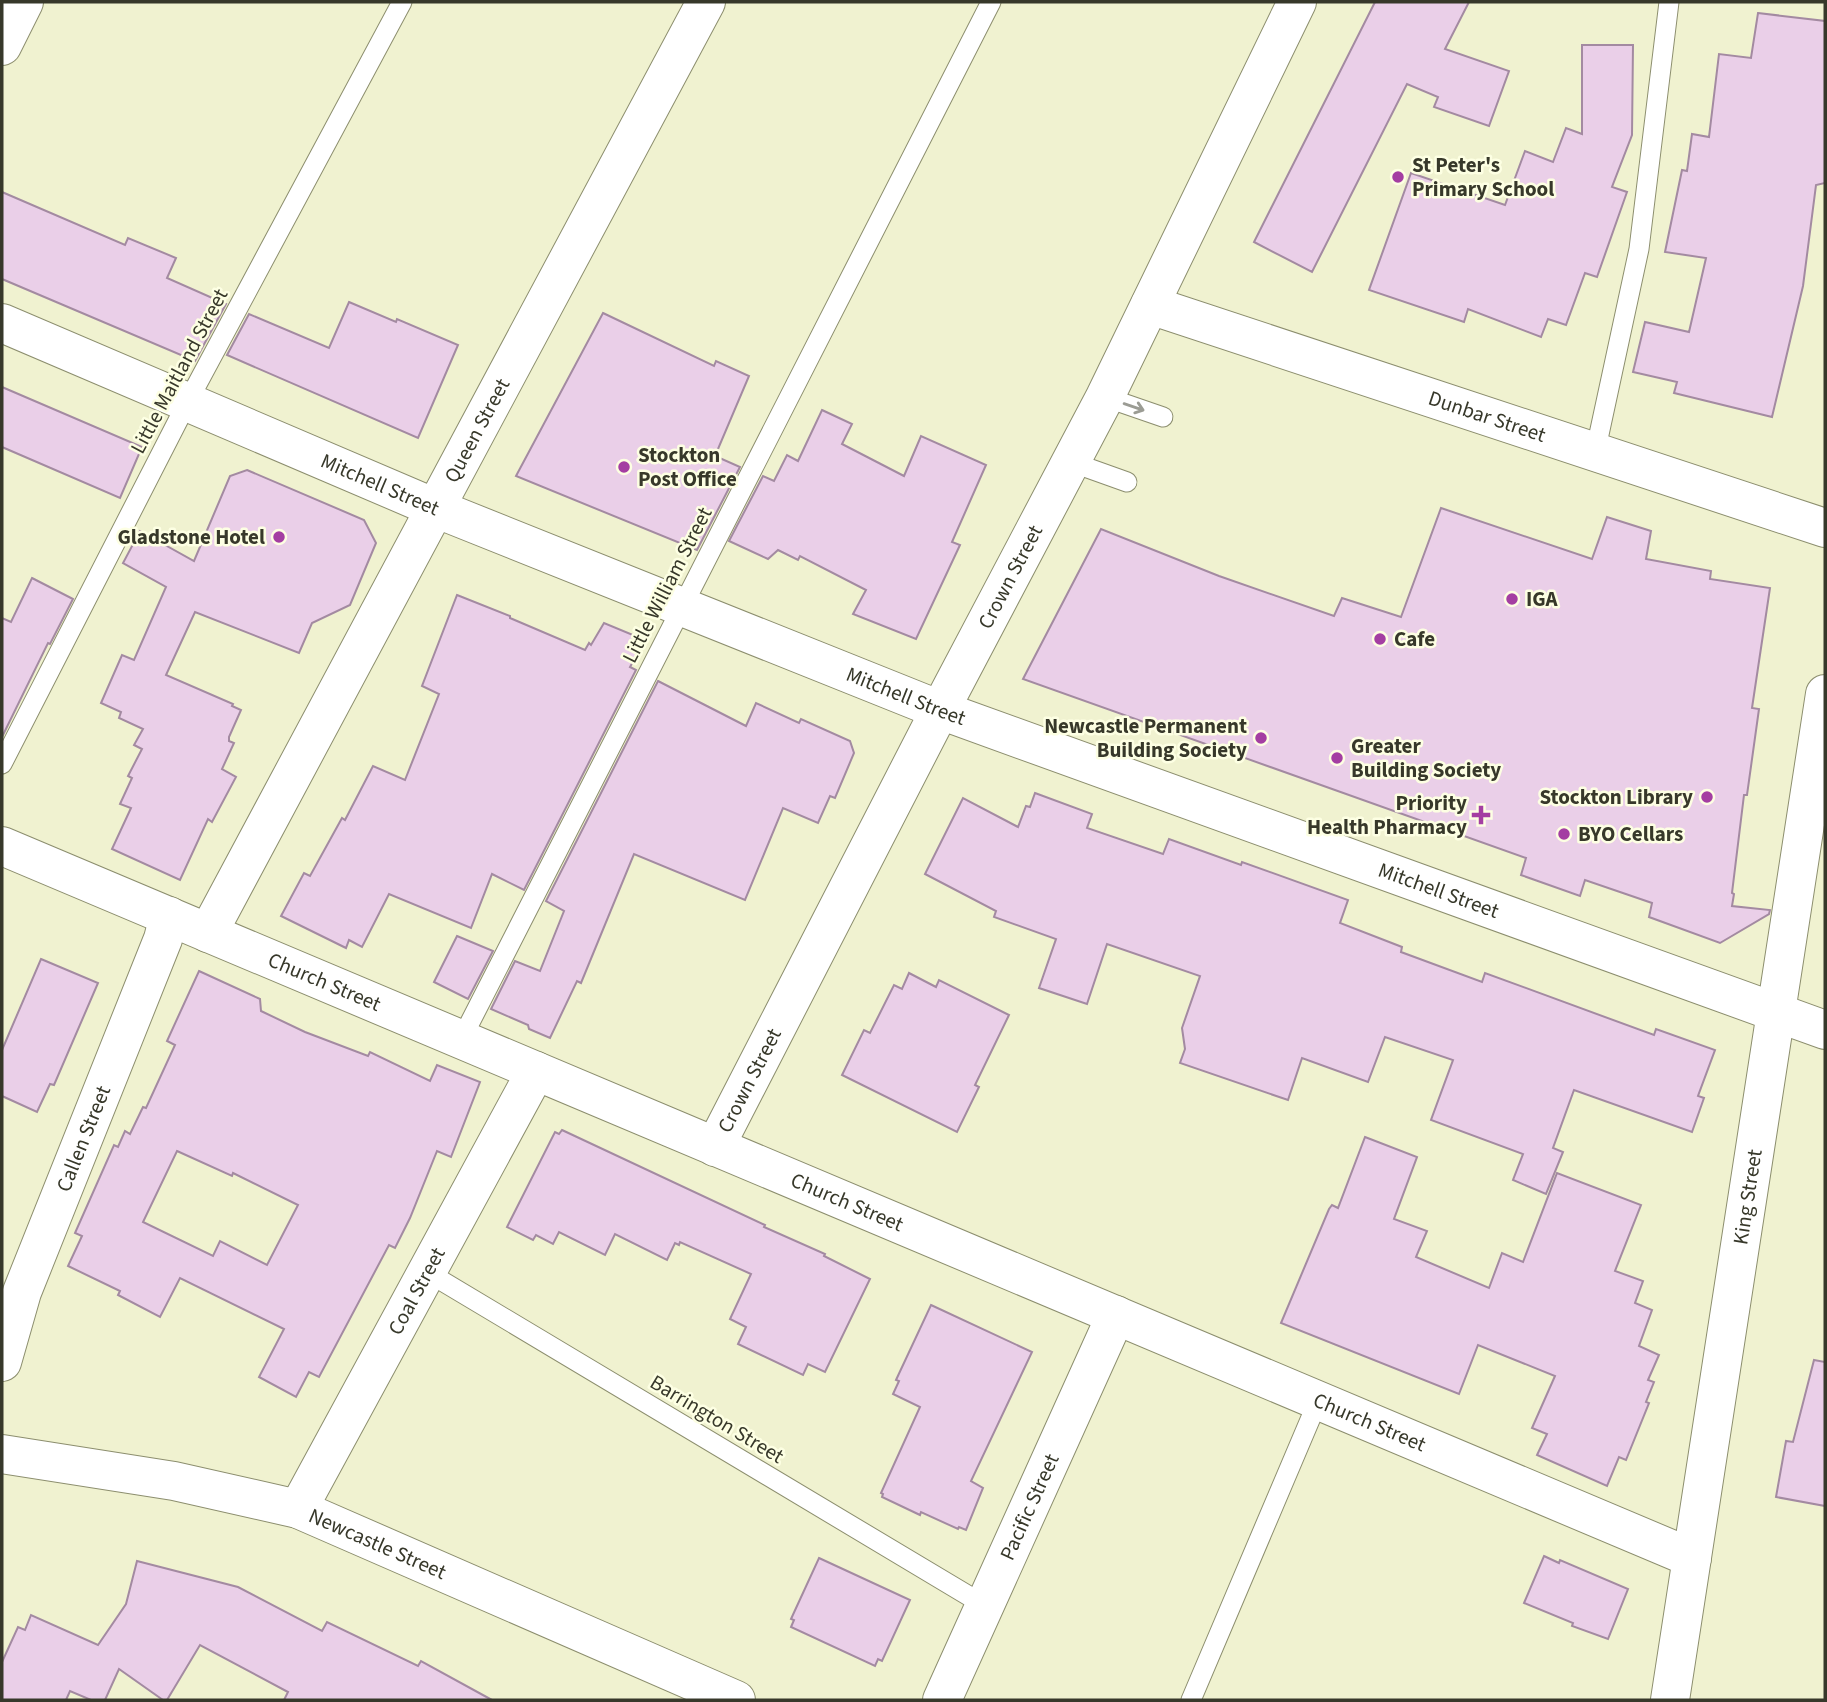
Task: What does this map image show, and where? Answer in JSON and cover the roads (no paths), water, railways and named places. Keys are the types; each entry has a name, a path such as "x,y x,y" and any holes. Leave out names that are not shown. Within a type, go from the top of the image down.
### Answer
{"street":[{"path":"2,46 24,2"},
{"name":"Queen Street","path":"208,933 706,2"},
{"name":"Crown Street","path":"715,1147 1105,397 1297,2"},
{"name":"Dunbar Street","path":"1150,305 1825,528"},
{"name":"Mitchell Street","path":"2,323 435,508 940,710 1825,1030"},
{"name":"King Street","path":"1670,1700 1776,1012 1820,767 1825,694"},
{"name":"Church Street","path":"2,846 1692,1558"},
{"name":"Callen Street","path":"2,1362 22,1293 163,939 169,916"},
{"name":"Coal Street","path":"298,1509 536,1071"},
{"name":"Pacific Street","path":"942,1700 1116,1315"},
{"name":"Newcastle Street","path":"2,1454 174,1480 298,1509 736,1700"}],"lane":[{"name":"Little Maitland Street","path":"2,764 187,402 402,2"},
{"name":"Little William Street","path":"461,1040 991,2"},
{"path":"1594,453 1639,249 1669,2"},
{"path":"1105,397 1163,417"},
{"path":"1071,462 1127,482"},
{"name":"Barrington Street","path":"427,1272 984,1605"},
{"path":"1191,1700 1318,1401"}],"place":[{"name":"St Peter's Primary School","path":"1398,177"},
{"name":"Stockton Post Office","path":"624,467"},
{"name":"Gladstone Hotel","path":"279,537"},
{"name":"IGA","path":"1512,599"},
{"name":"Cafe","path":"1380,639"},
{"name":"Newcastle Permanent Building Society","path":"1261,738"},
{"name":"Greater Building Society","path":"1337,758"},
{"name":"Stockton Library","path":"1707,797"},
{"name":"Priority Health Pharmacy","path":"1481,815"},
{"name":"BYO Cellars","path":"1564,834"}]}
